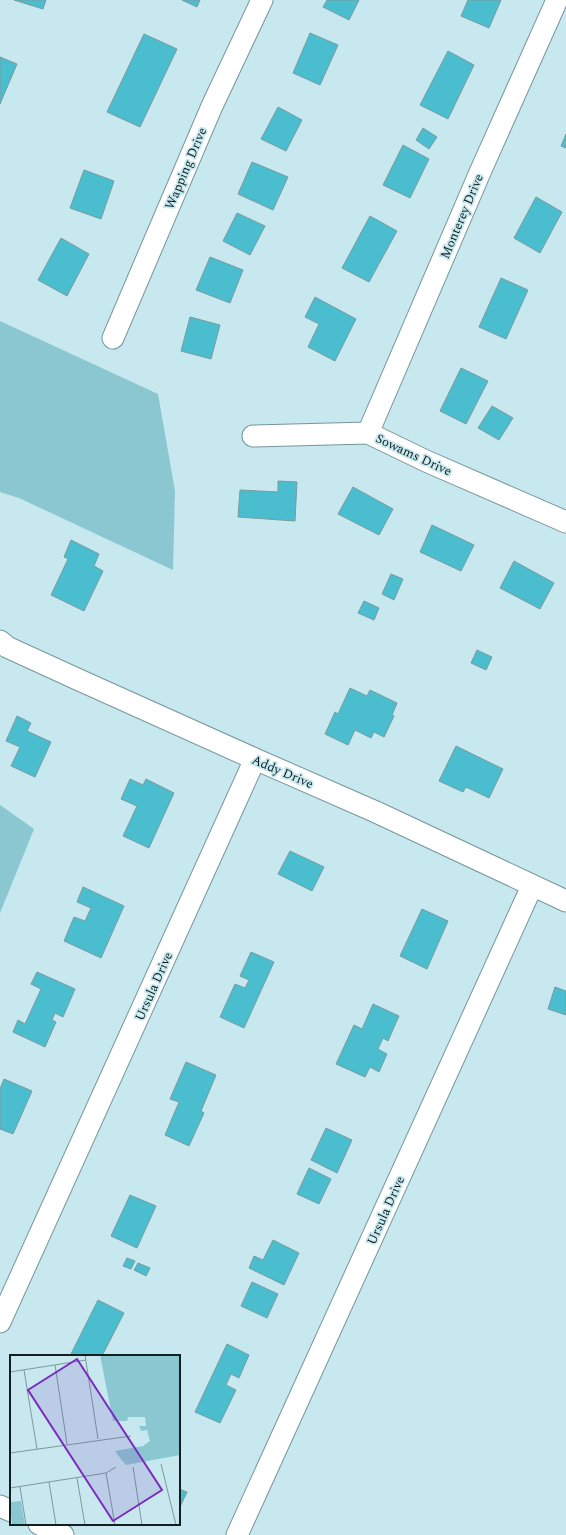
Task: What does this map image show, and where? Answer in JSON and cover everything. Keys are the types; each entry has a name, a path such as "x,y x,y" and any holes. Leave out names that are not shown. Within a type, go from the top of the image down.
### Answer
{"street":[{"name":"Wapping Drive","path":"112,338 212,106 262,0"},
{"name":"Monterey Drive","path":"368,433 478,177 557,0"},
{"name":"Sowams Drive","path":"253,436 368,433 426,461 566,522"},
{"name":"Addy Drive","path":"0,641 7,646 77,680 376,812 566,901"},
{"name":"Ursula Drive","path":"0,1322 255,759"},
{"name":"Ursula Drive","path":"237,1535 532,886"},
{"path":"0,1506 10,1511"},
{"path":"41,1525 63,1535"}],"shaded area":[{"path":"0,321 158,394 175,491 173,570 19,498 0,492"},
{"path":"0,805 34,829 0,913"}],"building":[{"path":"14,0 46,0 43,9"},
{"path":"182,0 200,0 197,7"},
{"path":"327,0 359,0 349,20 323,7"},
{"path":"468,0 501,0 489,28 461,16"},
{"path":"310,33 338,45 320,85 293,73"},
{"path":"144,34 177,49 140,127 107,112"},
{"path":"448,51 474,65 448,119 420,105"},
{"path":"0,57 17,64 0,104"},
{"path":"278,107 302,120 286,151 261,139"},
{"path":"423,128 437,137 429,149 416,140"},
{"path":"566,134 566,148 561,146"},
{"path":"403,145 429,159 410,198 383,185"},
{"path":"252,162 288,177 273,210 238,194"},
{"path":"84,170 114,181 101,219 70,208"},
{"path":"536,197 562,212 540,253 514,238"},
{"path":"237,213 265,226 250,255 223,241"},
{"path":"370,216 397,231 369,282 342,268"},
{"path":"61,238 89,254 67,296 38,280"},
{"path":"210,257 243,270 230,303 196,290"},
{"path":"501,278 528,290 506,339 479,327"},
{"path":"315,297 356,319 335,361 308,347 319,324 305,317"},
{"path":"190,317 220,325 211,359 181,351"},
{"path":"461,368 488,381 466,424 440,411"},
{"path":"492,406 513,418 499,440 478,428"},
{"path":"278,481 297,482 295,521 238,517 240,490 278,492"},
{"path":"353,487 393,509 379,535 338,514"},
{"path":"432,525 474,545 461,571 420,552"},
{"path":"71,540 99,554 94,566 103,571 84,611 51,595 68,559 64,557"},
{"path":"514,561 554,583 540,609 500,588"},
{"path":"391,574 403,579 394,600 382,594"},
{"path":"364,601 379,608 374,620 358,613"},
{"path":"477,650 492,657 486,670 471,663"},
{"path":"350,688 367,696 370,690 397,703 392,715 394,716 384,737 374,732 371,738 355,730 348,745 325,734 335,712 338,714"},
{"path":"17,716 31,723 27,731 51,742 35,777 11,766 20,747 6,741"},
{"path":"456,746 503,769 489,798 466,787 463,792 439,781"},
{"path":"130,779 143,785 146,779 174,793 149,848 123,836 137,806 121,799"},
{"path":"290,851 324,867 312,891 278,874"},
{"path":"83,887 124,906 101,958 64,941 74,917 85,921 91,908 77,902"},
{"path":"422,909 448,921 427,969 400,956"},
{"path":"251,952 274,962 244,1028 220,1017 235,984 245,988 249,980 240,976"},
{"path":"37,972 75,989 63,1017 55,1013 52,1020 56,1022 45,1047 13,1032 18,1020 25,1024 41,989 31,984"},
{"path":"555,987 566,991 566,1015 548,1009"},
{"path":"373,1004 399,1016 388,1041 383,1038 378,1049 387,1054 379,1072 370,1067 365,1077 336,1064 354,1025 362,1029"},
{"path":"186,1062 216,1075 201,1111 204,1113 189,1146 165,1135 179,1102 170,1099"},
{"path":"4,1079 32,1091 13,1134 0,1129 0,1089"},
{"path":"326,1128 352,1140 337,1173 311,1160"},
{"path":"309,1168 331,1179 319,1204 297,1194"},
{"path":"130,1195 156,1206 137,1248 111,1236"},
{"path":"273,1240 299,1253 284,1285 249,1268 254,1256 263,1260"},
{"path":"127,1258 135,1261 131,1269 123,1266"},
{"path":"138,1263 150,1268 146,1276 134,1270"},
{"path":"252,1282 278,1294 267,1318 241,1306"},
{"path":"98,1300 124,1313 103,1355 70,1355"},
{"path":"227,1344 249,1355 239,1378 231,1374 226,1385 236,1390 220,1423 195,1412"},
{"path":"180,1489 187,1492 180,1507"}]}
